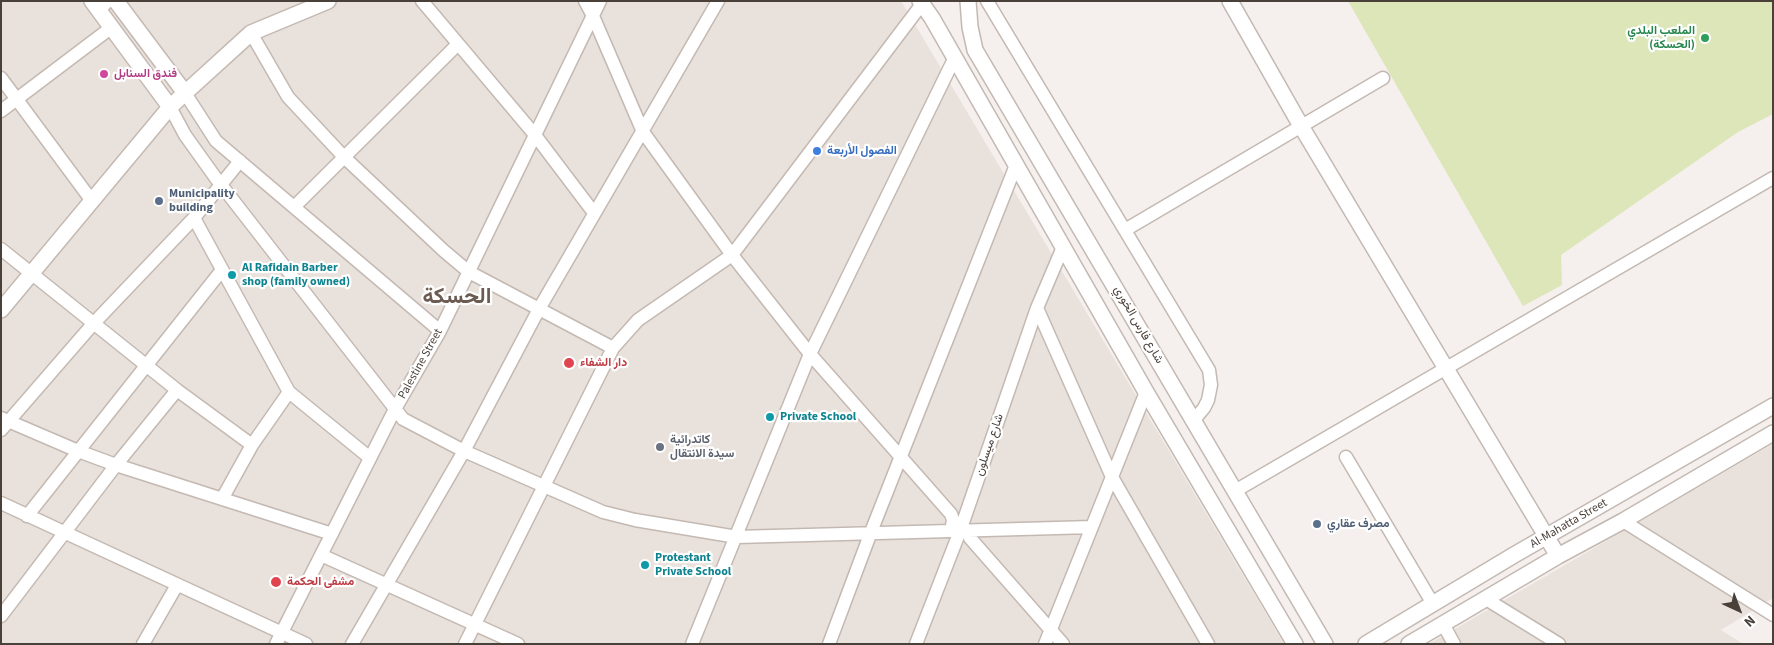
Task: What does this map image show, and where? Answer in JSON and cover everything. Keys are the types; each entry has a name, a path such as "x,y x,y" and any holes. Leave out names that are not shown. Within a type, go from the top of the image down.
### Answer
{"street":[{"path":"116,1 185,93 216,141 440,331"},
{"path":"1,310 170,107 251,33 328,1"},
{"path":"422,1 535,135 594,213"},
{"path":"585,1 643,132 732,255 810,354 951,514 960,531 970,538 1063,644"},
{"name":"Palestine Street","path":"279,638 395,409 440,331 600,1"},
{"path":"352,644 464,451 539,309 718,1"},
{"name":"شارع فارس الخوري","path":"968,1 970,27 975,50 1325,644"},
{"path":"986,1 1210,370 1211,385 1208,400 1194,420"},
{"path":"1230,1 1301,126 1558,556"},
{"path":"465,644 612,348 638,320 732,255 921,3 955,57 1146,392 1295,644"},
{"path":"100,4 112,28 170,107 184,135 403,419 464,451 589,506 619,516 737,537 1092,527"},
{"path":"1,111 112,28"},
{"path":"251,33 288,97 344,157 444,251 469,272 612,348"},
{"path":"294,207 458,44"},
{"path":"692,644 810,354 955,57"},
{"path":"1,78 92,201"},
{"path":"1125,230 1382,78"},
{"path":"240,161 194,218 93,324 4,424 116,465 332,534"},
{"path":"829,644 871,532 1016,165"},
{"path":"1235,491 1773,178"},
{"path":"194,218 290,392 370,458"},
{"name":"شارع ميسلون","path":"916,644 960,531 1038,308 1063,247"},
{"path":"1,249 146,366 252,445"},
{"path":"28,516 222,270"},
{"path":"1038,308 1112,477 1208,644"},
{"path":"1,616 116,465 177,390"},
{"path":"222,499 252,445 290,392"},
{"path":"1045,644 1146,392"},
{"name":"Al-Mahatta Street","path":"1366,644 1545,537 1773,406"},
{"name":"Al-Mahatta Street","path":"1409,644 1773,433"},
{"path":"1346,457 1433,604"},
{"path":"1,503 177,585 279,638 306,644"},
{"path":"1623,521 1773,615"},
{"path":"321,555 518,644"},
{"path":"143,644 177,585"},
{"path":"1486,600 1559,644"},
{"path":"1443,624 1454,644"}],"shaded area":[{"path":"1,1 901,1 1284,644 1,644"},
{"path":"1773,444 1773,598 1721,630 1743,644 1429,644"}],"green space":[{"path":"1348,1 1773,1 1773,114 1738,132 1561,255 1562,285 1523,306"}],"place":[{"name":"الملعب البلدي (الحسكة)","path":"1705,38"},
{"name":"فندق السنابل","path":"104,74"},
{"name":"الفصول الأربعة","path":"817,151"},
{"name":"Municipality building","path":"159,201"},
{"name":"Al Rafidain Barber shop (family owned)","path":"232,275"},
{"name":"دار الشفاء","path":"569,363"},
{"name":"Private School","path":"770,417"},
{"name":"كاتدرائية سيدة الانتقال","path":"660,447"},
{"name":"مصرف عقاري","path":"1317,524"},
{"name":"Protestant Private School","path":"645,565"},
{"name":"مشفى الحكمة","path":"276,582"}],"district":[{"name":"الحسكة","path":"457,298"}]}
